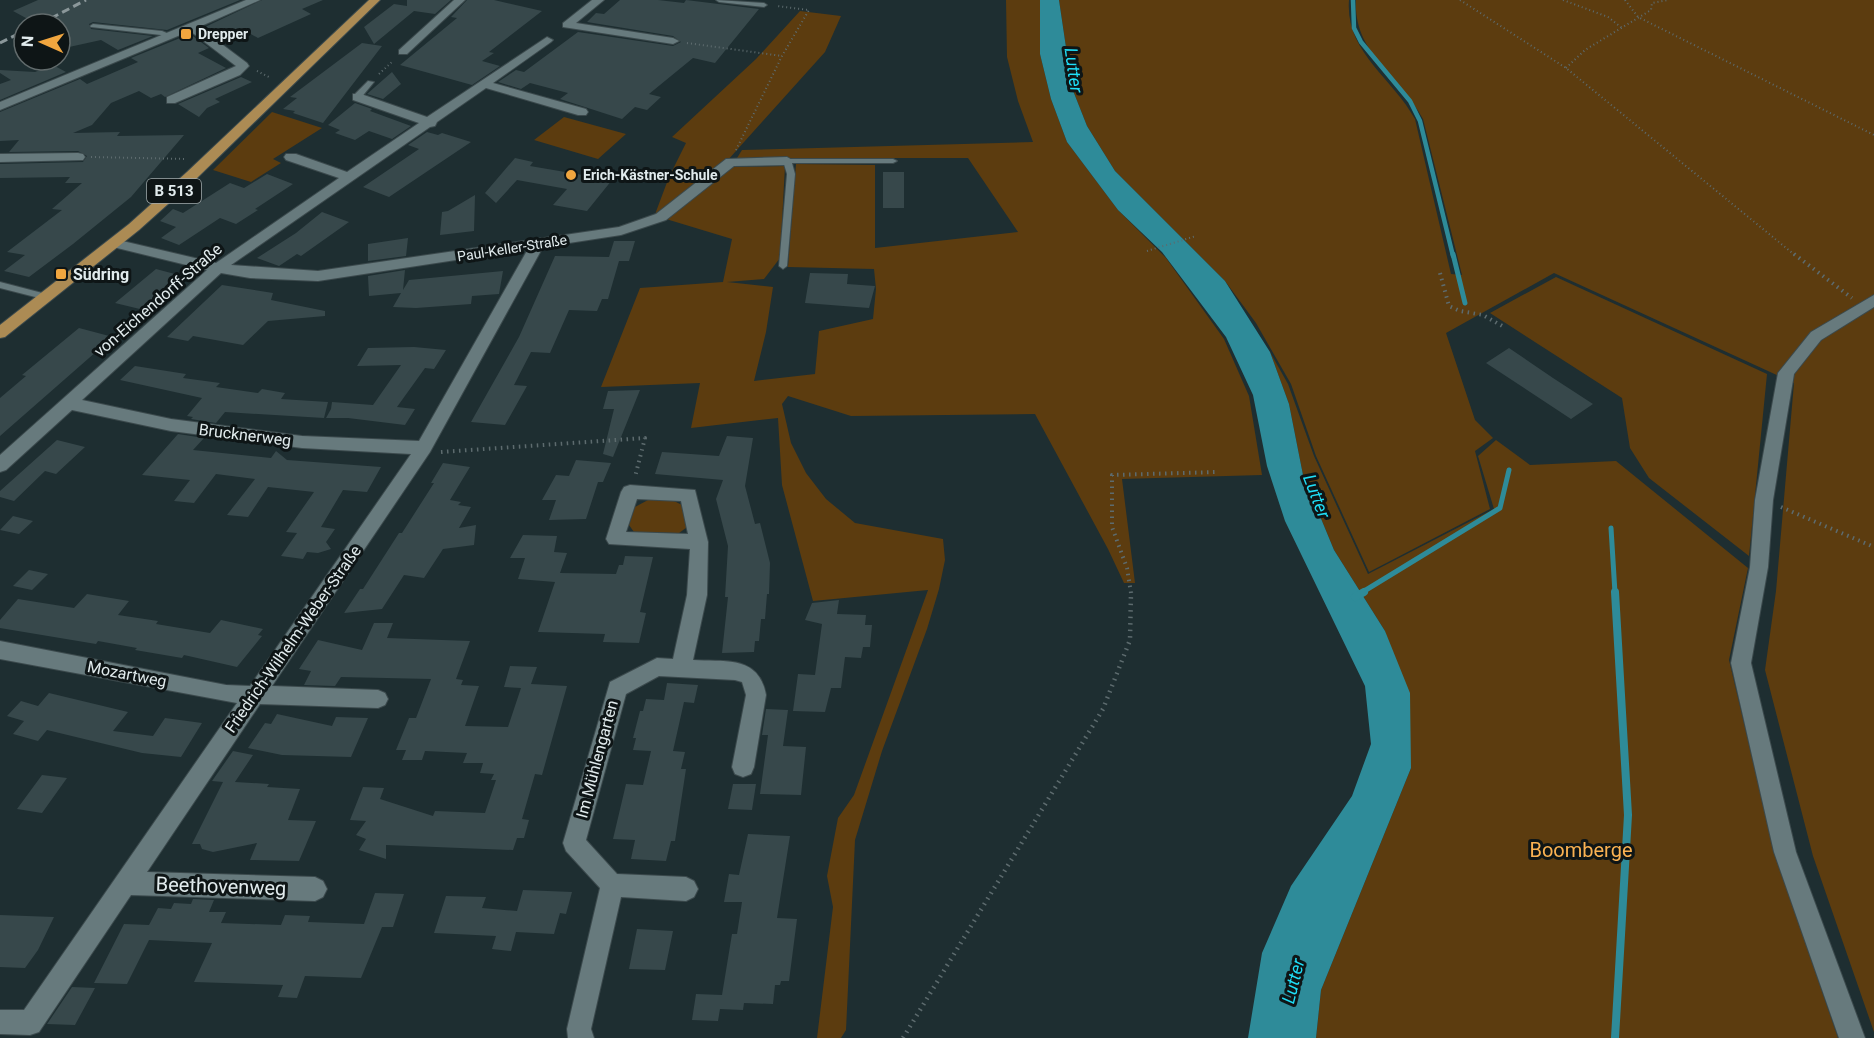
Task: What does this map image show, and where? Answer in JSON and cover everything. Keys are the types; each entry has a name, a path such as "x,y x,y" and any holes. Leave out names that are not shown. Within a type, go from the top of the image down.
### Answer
{"main road":[{"name":"B 513","path":"0,333 114,243 192,175 375,0"}],"street":[{"path":"0,106 255,0"},
{"path":"403,52 460,0"},
{"path":"599,0 567,25 673,41"},
{"path":"171,100 236,72 243,66 190,27"},
{"name":"von-Eichendorff-Straße","path":"0,465 218,268 431,123 547,40"},
{"path":"485,84 582,112"},
{"path":"357,97 431,123"},
{"path":"0,159 78,157"},
{"path":"291,157 351,178"},
{"path":"731,162 787,161"},
{"name":"Paul-Keller-Straße","path":"114,243 218,268 250,273 318,276 621,231 661,217 731,162"},
{"name":"Friedrich-Wilhelm-Weber-Straße","path":"25,1030 424,448 538,244"},
{"path":"1852,1038 1785,852 1741,663 1759,567 1764,500 1786,373 1816,336 1870,303"},
{"name":"Brucknerweg","path":"68,403 171,425 302,442 424,448"},
{"path":"681,668 696,595 699,542 688,495 630,492 615,539 699,542"},
{"name":"Mozartweg","path":"0,650 226,694 378,699"},
{"name":"Im Mühlengarten","path":"612,885 574,843 617,688 657,667 735,671 749,676 754,683 756,695 743,767"},
{"name":"Beethovenweg","path":"126,883 315,889"},
{"path":"581,1038 579,1029 612,885 686,889"},
{"path":"0,1022 25,1030"}],"lane":[{"path":"719,0 764,5"},
{"path":"93,27 162,33 171,36"},
{"path":"357,97 370,82"},
{"path":"783,266 791,174 787,161 893,161"},
{"path":"0,285 47,297"}],"path":[{"path":"1460,0 1566,68 1833,286 1870,303"},
{"path":"1563,0 1608,17 1622,28"},
{"path":"1625,0 1638,17 1874,135"},
{"path":"1566,68 1572,59 1591,44 1607,38 1651,10 1651,1 1668,0"},
{"path":"731,162 782,56 808,9 764,5"},
{"path":"673,41 782,56"},
{"path":"370,82 403,52"},
{"path":"271,78 278,71"},
{"path":"177,167 193,152"},
{"path":"78,157 135,156 140,159 186,159"},
{"path":"1147,251 1196,236"},
{"path":"1440,273 1449,306 1460,311 1483,315 1504,327"},
{"path":"424,448 439,453 645,438 630,492"},
{"path":"903,1038 1103,709 1130,640 1131,593 1126,568 1112,528 1112,475 1217,472"},
{"path":"1764,500 1874,547"}],"green space":[{"path":"1006,0 1040,0 1040,54 1051,99 1067,142 1118,210 1166,258 1224,339 1249,396 1262,475 1122,479 1135,583 1124,583 1035,414 851,416 788,396 782,404 791,443 806,473 826,499 855,523 943,539 945,560 927,629 882,751 855,840 846,1030 841,1038 817,1038 833,907 827,876 838,818 854,795 928,590 813,601 782,485 778,418 691,428 700,383 601,387 640,288 723,282 732,239 666,219 730,167 785,166 780,258 764,279 727,282 773,287 766,332 754,381 815,374 819,331 873,319 876,289 874,269 788,267 796,164 875,165 875,248 1018,232 968,158 737,158 742,150 1033,142 1018,101 1007,57"},
{"path":"1059,0 1349,0 1354,35 1372,63 1415,119 1451,274 1462,275 1423,119 1370,50 1357,19 1356,0 1874,0 1874,1032 1813,856 1765,670 1776,591 1794,383 1554,273 1446,333 1475,420 1493,438 1475,451 1490,509 1369,572 1316,456 1291,384 1256,323 1225,281 1115,171 1087,126 1072,88"},
{"path":"800,11 841,16 825,52 727,161 654,217 669,177 686,143 672,137 756,59"},
{"path":"272,112 322,128 273,159 281,163 251,182 213,170"},
{"path":"564,117 626,134 598,159 534,140"},
{"path":"1556,277 1767,374 1749,556 1649,478 1630,448 1622,398 1490,313"},
{"name":"Boomberge","path":"1270,352 1288,384 1314,456 1368,574 1494,509 1478,456 1496,440 1530,465 1616,461 1748,568 1729,660 1775,854 1838,1038 1316,1038 1321,990 1411,768 1385,631 1334,550 1303,475 1289,404"},
{"path":"648,500 672,500 686,507 690,525 679,533 634,532 629,525 635,507"}],"water":[{"name":"Lutter","path":"1040,0 1059,0 1072,88 1087,126 1115,171 1225,281 1270,352 1289,404 1303,475 1334,550 1385,631 1410,693 1411,768 1321,990 1316,1038 1248,1038 1262,953 1291,886 1352,796 1371,744 1365,686 1285,521 1267,466 1253,395 1226,337 1162,252 1118,210 1067,142 1051,99 1040,54"}],"building":[{"path":"38,0 240,0 167,30 93,22 89,24 91,29 153,36 118,50 101,40 72,46 72,12 13,11"},
{"path":"262,0 323,0 302,9 311,14 258,38 249,33 223,42 203,28"},
{"path":"407,0 451,0 435,14 414,11 374,44 364,27 394,4 407,6"},
{"path":"467,0 494,0 542,11 489,52 494,53 482,61 500,66 472,85 400,65 457,18 451,17"},
{"path":"620,0 684,3 686,0 759,9 715,63 693,58 649,94 661,97 647,110 635,107 622,119 560,99 568,93 530,83 521,89 498,82 516,70 524,72 578,32 673,46 681,42 673,36 587,22 596,13 604,14"},
{"path":"190,34 209,48 198,53 226,68 165,97 161,94 151,98 139,91 111,103 92,125 73,133 120,132 117,136 184,135 131,197 73,244 29,277 4,271 25,255 7,252 62,210 52,209 82,183 65,183 70,177 0,178 0,164 83,162 87,156 78,151 9,152 19,140 0,141 0,112 80,79 87,84 138,62 131,58"},
{"path":"362,43 382,46 323,123 293,113 295,111 283,109 297,98 290,97"},
{"path":"0,70 66,72 0,100 0,84 11,80 0,73"},
{"path":"392,72 401,84 383,99 367,94"},
{"path":"241,77 252,82 215,99 220,102 207,108 199,117 178,104"},
{"path":"355,103 411,126 392,139 369,131 355,140 335,133 340,130 328,125"},
{"path":"427,132 438,135 442,133 471,142 389,197 363,187 419,149 408,145"},
{"path":"515,158 533,162 530,166 612,180 587,211 553,205 567,189 517,180 496,203 485,193"},
{"path":"883,172 904,172 904,208 883,208"},
{"path":"267,174 293,184 236,224 220,218 179,245 161,238 176,227 160,221 173,209 183,213 230,183 244,188"},
{"path":"475,195 474,231 440,235 442,212 448,211"},
{"path":"322,212 349,222 301,256 297,254 279,266 257,258 296,233"},
{"path":"408,238 406,256 368,261 368,244"},
{"path":"614,241 635,241 629,261 619,261 608,299 602,299 597,311 569,310 550,353 531,352 514,385 527,386 505,425 471,422 519,337 555,256 609,257"},
{"path":"156,269 186,277 144,310 115,303"},
{"path":"405,270 403,290 409,280 503,271 499,294 472,296 471,304 416,308 393,307 401,293 369,296 368,276"},
{"path":"810,273 848,274 847,284 875,286 869,308 805,303"},
{"path":"222,285 273,293 271,300 325,311 325,316 268,321 243,345 193,336 188,341 167,337"},
{"path":"79,328 113,337 0,436 0,398 26,376 22,375"},
{"path":"414,347 446,350 434,369 425,368 397,407 415,409 405,425 348,418 326,418 332,402 373,405 401,365 357,366 368,348"},
{"path":"1509,348 1593,404 1571,419 1486,363"},
{"path":"135,366 186,374 183,378 220,383 216,387 258,393 262,389 285,393 281,399 328,402 324,418 225,412 216,423 191,419 193,417 187,416 202,398 120,380"},
{"path":"640,390 613,457 603,454 614,409 603,409 608,391"},
{"path":"178,434 204,438 193,450 271,458 276,451 287,460 381,467 367,492 343,490 321,527 335,529 326,542 331,549 318,553 307,552 303,559 281,556 297,533 286,532 314,492 268,487 248,517 227,515 255,479 216,474 194,503 174,501 190,480 142,475"},
{"path":"727,436 753,438 745,486 755,524 760,523 770,563 765,619 761,619 759,641 755,641 754,652 722,653 728,597 725,597 728,546 716,499 723,480 655,474 662,452 719,456"},
{"path":"57,440 85,447 56,474 45,471 14,501 0,497 0,491"},
{"path":"576,460 611,463 603,482 598,482 586,519 549,520 556,500 542,500 556,475 569,476"},
{"path":"443,463 470,467 450,500 461,502 458,505 471,507 459,528 476,525 474,545 443,549 424,578 404,575 382,609 344,613 360,589 363,589 399,533 402,533 434,483 431,483"},
{"path":"13,516 33,521 19,534 0,530"},
{"path":"523,535 557,536 554,552 567,553 560,573 616,574 619,565 623,565 625,556 653,557 640,612 646,613 639,643 603,642 605,634 538,632 555,582 518,579 525,558 510,558"},
{"path":"29,570 48,574 32,590 13,586"},
{"path":"87,594 129,601 118,615 210,633 221,620 263,629 258,635 262,636 237,667 184,655 182,658 98,641 96,644 0,628 0,620 18,599 74,608"},
{"path":"839,600 837,614 866,615 865,625 872,625 870,647 863,647 861,658 845,657 841,688 831,688 825,712 793,711 798,674 815,675 822,624 805,620 812,603"},
{"path":"374,623 393,623 387,638 470,641 456,679 463,680 461,685 479,686 465,726 508,727 521,688 504,687 510,666 537,667 531,684 567,686 542,775 535,774 522,819 529,820 524,838 517,838 513,850 386,845 386,859 359,850 366,839 356,835 366,821 350,820 363,787 384,788 380,799 433,816 435,811 485,813 496,780 491,780 494,774 480,773 483,763 463,763 467,753 425,751 422,760 402,760 406,750 396,750 409,718 416,718 431,679 341,677 335,686 304,685 311,671 299,669 318,640 362,650"},
{"path":"667,683 698,685 694,703 684,702 673,751 685,752 681,769 686,769 675,841 671,841 666,861 631,859 635,840 613,839 626,784 643,785 651,751 633,750 636,738 633,738 640,711 643,711 646,699 664,700"},
{"path":"49,693 128,712 113,731 153,736 165,718 202,723 181,757 142,753 47,730 38,741 13,734 24,721 7,716 21,701 38,706"},
{"path":"766,709 788,710 783,746 806,747 801,795 760,794 768,735 762,735"},
{"path":"277,714 332,726 336,717 368,718 351,757 282,755 248,748 265,723 271,724"},
{"path":"233,751 253,755 235,782 300,789 288,820 316,821 299,861 250,860 257,843 213,852 202,849 200,844 192,844 223,782 212,781"},
{"path":"42,775 67,778 42,813 17,809"},
{"path":"733,784 756,784 752,810 728,809"},
{"path":"748,834 790,836 777,918 797,919 789,981 781,981 780,985 775,985 773,1004 744,1003 743,1010 720,1009 718,1021 692,1020 696,994 722,995 732,934 737,934 742,902 724,902 729,874 739,875"},
{"path":"523,890 572,892 566,914 560,913 554,934 516,932 511,951 492,949 496,936 434,933 446,896 486,897 482,908 517,911"},
{"path":"375,893 404,894 393,927 382,927 361,978 305,976 297,998 278,997 283,985 194,982 212,943 149,940 127,984 94,983 124,924 149,925 158,908 171,909 174,903 191,904 193,899 214,900 209,912 226,912 221,923 281,925 285,915 310,916 308,922 364,924"},
{"path":"0,915 54,917 38,950 25,968 0,967"},
{"path":"637,929 673,931 665,970 629,969"},
{"path":"72,987 95,988 75,1025 47,1024"}],"waterway":[{"path":"1353,0 1354,28 1361,42 1410,101 1420,121 1453,256"},
{"path":"1453,254 1465,303"},
{"path":"1361,593 1500,508 1509,470"},
{"path":"1611,528 1615,593"},
{"path":"1355,597 1364,592"},
{"path":"1615,592 1628,815 1615,1038"}],"railway":[{"path":"63,12 86,0"},
{"path":"0,43 12,37"}],"place":[{"name":"Drepper","path":"186,34"},
{"name":"Erich-Kästner-Schule","path":"571,175"},
{"name":"Südring","path":"61,274"}]}
